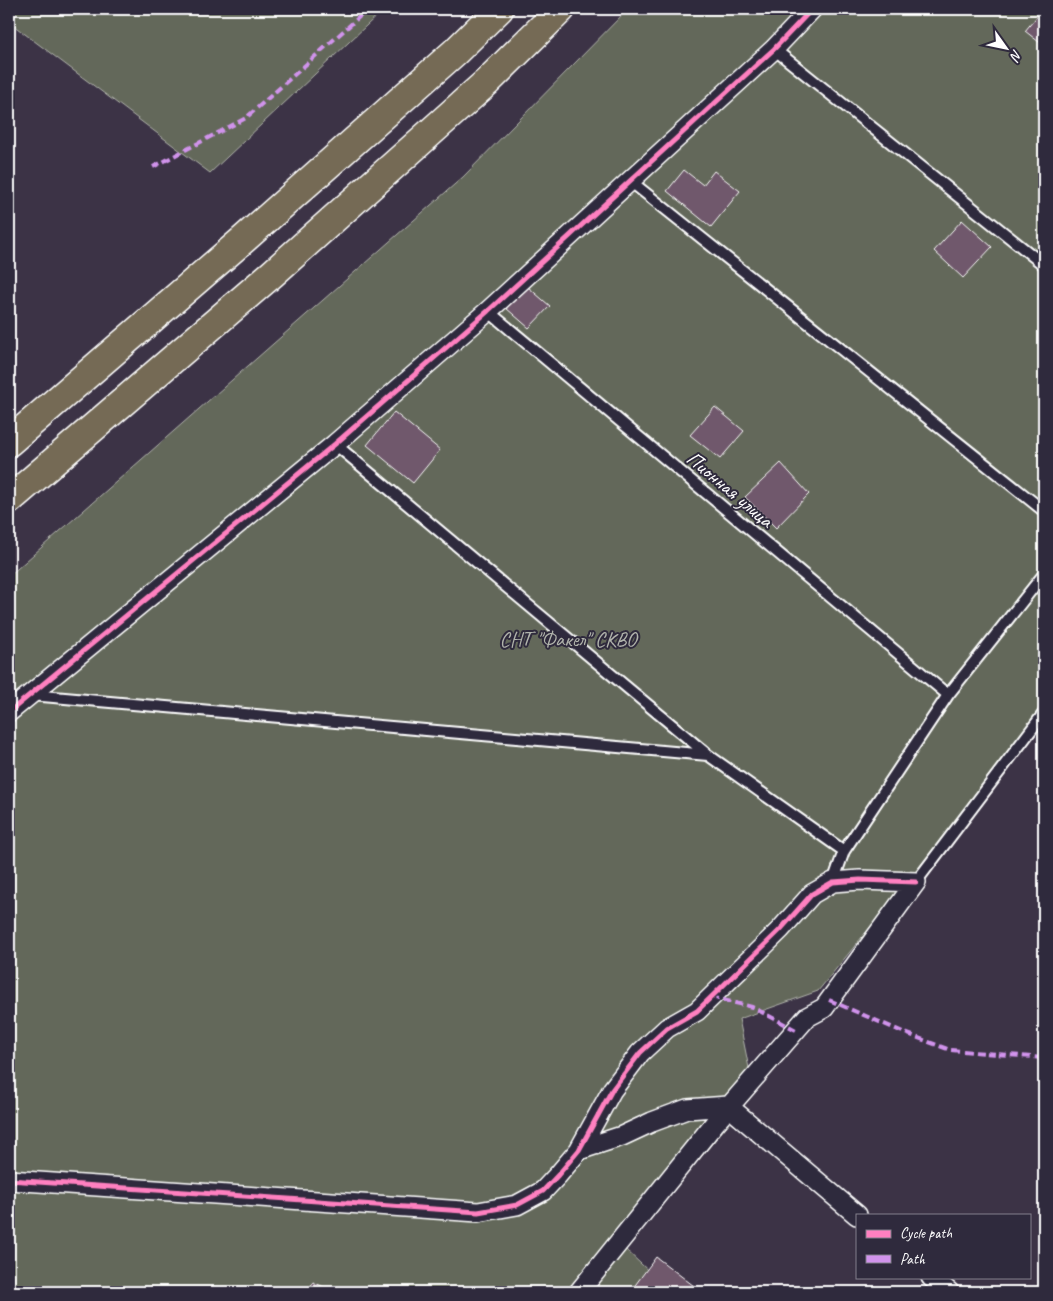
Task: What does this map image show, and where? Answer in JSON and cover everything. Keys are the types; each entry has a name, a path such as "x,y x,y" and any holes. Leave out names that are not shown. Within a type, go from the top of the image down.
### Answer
{"highway":[{"path":"9,442 251,233 455,52 499,9"},
{"path":"9,500 272,274 480,89 561,9"}],"street":[{"path":"9,712 334,444 488,312 774,49 812,9"},
{"path":"9,1180 478,1212 517,1206 543,1191 579,1150 612,1090 640,1053 667,1028 697,1011 780,930 812,894 833,882 860,880 916,882"},
{"path":"578,1292 728,1106 807,1017 824,1008 916,882"},
{"path":"579,1150 622,1136 687,1109 728,1106 856,1214"},
{"path":"932,1278 949,1292"}],"lane":[{"path":"774,49 1044,265"},
{"path":"630,180 1044,511"},
{"name":"Пионная улица","path":"488,312 948,695"},
{"path":"334,444 708,756 844,850"},
{"path":"833,882 844,850 948,695 1044,574"},
{"path":"30,695 708,756"},
{"path":"916,882 1042,719"}],"green space":[{"path":"9,9 384,9 210,173 9,22"},
{"name":"СНТ \"Факел\" СКВО","path":"628,9 1044,9 1044,714 818,991 739,1019 754,1093 625,1249 671,1292 9,1292 9,576 463,177"}],"building":[{"path":"1043,9 1044,11 1044,46 1025,31"},
{"path":"684,170 703,185 714,171 740,191 711,227 667,191"},
{"path":"962,220 992,247 963,278 934,251"},
{"path":"528,287 550,306 529,328 506,308"},
{"path":"715,407 744,431 720,459 690,435"},
{"path":"394,412 440,450 413,483 367,445"},
{"path":"781,463 809,494 776,528 745,497"},
{"path":"656,1257 698,1289 695,1292 630,1292"},
{"path":"313,1282 335,1292 308,1292"}],"marked path":[{"path":"153,167 246,118 368,9"},
{"path":"711,997 752,1007 796,1030"},
{"path":"829,1000 950,1050 1044,1058"}],"cycle path":[{"path":"9,712 335,444 488,311 774,49 812,9"},
{"path":"9,1180 478,1212 517,1205 543,1191 579,1150 612,1090 640,1053 667,1028 697,1011 780,930 812,894 833,882 860,880 916,882"}]}
